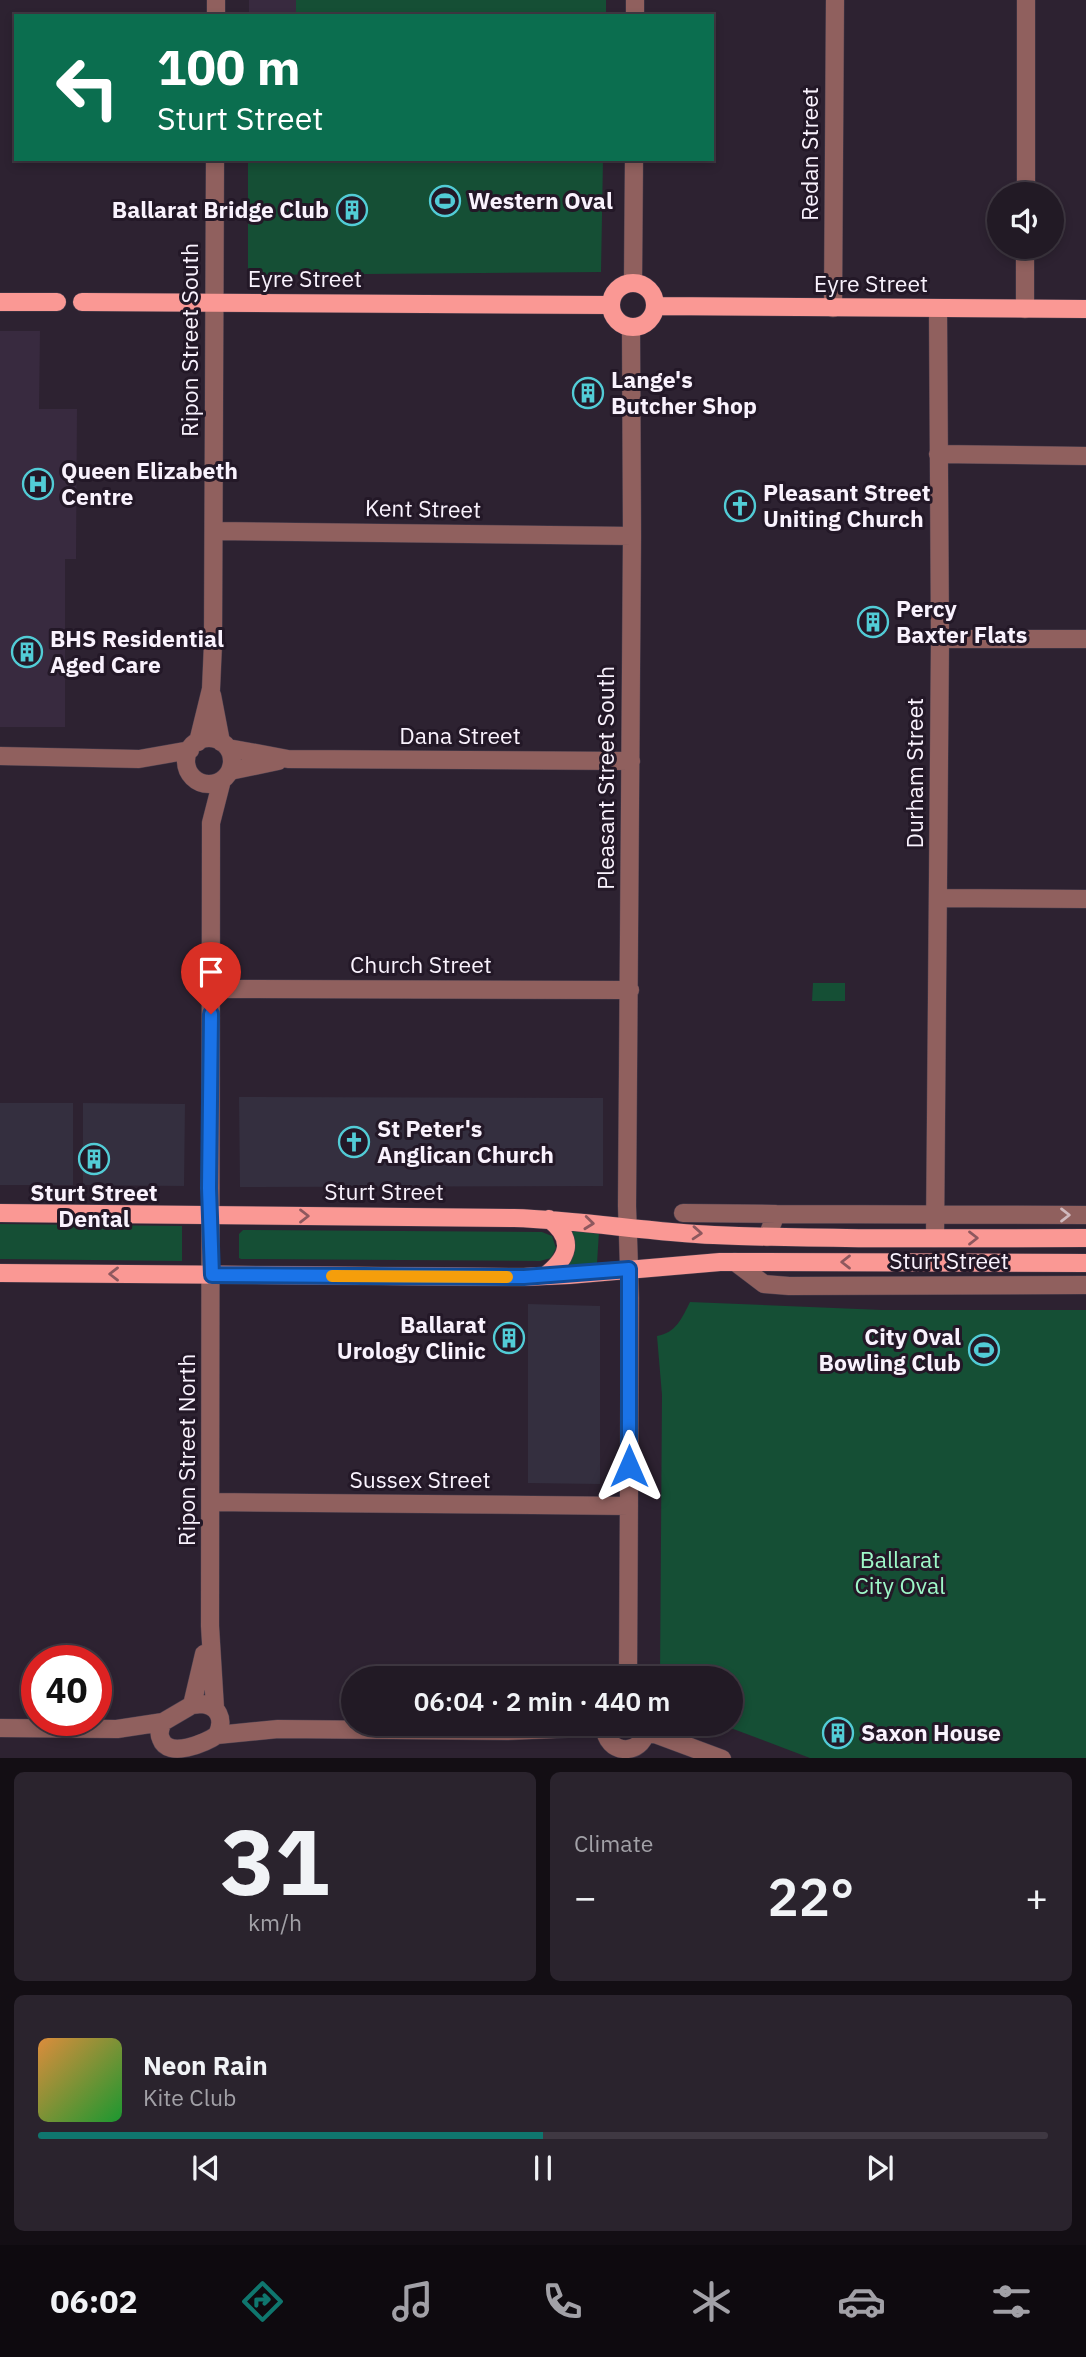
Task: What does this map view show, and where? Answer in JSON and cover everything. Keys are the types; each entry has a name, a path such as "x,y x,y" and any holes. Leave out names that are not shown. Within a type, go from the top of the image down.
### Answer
{"main road":[{"path":"633,283 649,290 655,306 648,322 631,328 616,320 610,305 617,289 633,283"},
{"name":"Eyre Street","path":"0,302 57,302"},
{"name":"Eyre Street","path":"82,302 610,305"},
{"name":"Eyre Street","path":"655,306 1086,309"},
{"name":"Sturt Street","path":"0,1213 549,1219 629,1228 767,1237 1086,1238"},
{"path":"545,1276 560,1264 566,1247 564,1236 549,1219"},
{"name":"Sturt Street","path":"0,1273 545,1276 735,1262 1086,1263"}],"street":[{"name":"Redan Street","path":"833,308 835,0"},
{"path":"1026,0 1026,182"},
{"name":"Ripon Street South","path":"215,161 211,688 225,745"},
{"path":"633,283 634,161"},
{"path":"1025,259 1025,309"},
{"name":"Eyre Street","path":"57,302 82,302"},
{"name":"Durham Street","path":"935,1238 940,898 938,309"},
{"name":"Pleasant Street South","path":"628,1666 631,328"},
{"path":"938,454 1086,456"},
{"name":"Kent Street","path":"214,531 632,536"},
{"path":"940,639 1086,639"},
{"name":"Ripon Street South","path":"194,746 211,688"},
{"path":"0,757 138,759 194,746 210,739 225,745 232,759 211,823 211,1216"},
{"name":"Dana Street","path":"225,745 288,759 631,761"},
{"path":"194,746 187,760 211,823"},
{"path":"138,759 194,776 210,784 226,776"},
{"name":"Dana Street","path":"226,776 288,759"},
{"path":"940,898 1086,899"},
{"name":"Church Street","path":"212,989 630,990"},
{"name":"Sturt Street","path":"683,1213 1086,1215"},
{"path":"767,1237 776,1213"},
{"name":"Ripon Street North","path":"211,1216 210,1626 217,1711"},
{"name":"Sturt Street","path":"735,1262 764,1284 789,1286 1086,1286"},
{"name":"Sussex Street","path":"211,1502 629,1506"},
{"name":"Ripon Street North","path":"192,1705 210,1626"},
{"path":"0,1728 117,1729 163,1723 192,1705 208,1704 217,1711 278,1729"},
{"path":"217,1711 221,1721 217,1735"},
{"path":"163,1723 159,1732 166,1749"},
{"path":"117,1729 166,1749 184,1753 217,1735 278,1729 341,1730"},
{"path":"608,1736 610,1742 626,1754 641,1744 644,1736"},
{"path":"666,1736 720,1758"}],"shaded area":[{"path":"249,0 296,0 296,14 249,14"},
{"name":"Queen Elizabeth Centre","path":"0,331 40,331 39,409 77,409 76,559 65,559 65,727 0,727"},
{"path":"239,1097 603,1098 603,1186 240,1187"},
{"path":"0,1103 73,1103 73,1185 0,1185"},
{"path":"83,1103 185,1104 184,1186 83,1185"},
{"path":"528,1304 600,1306 600,1484 528,1483"}],"green space":[{"path":"296,0 606,0 606,14 296,14"},
{"path":"248,161 603,161 601,272 248,275"},
{"path":"813,983 845,983 845,1001 812,1001"},
{"path":"0,1224 182,1226 182,1261 0,1259"},
{"path":"566,1229 599,1232 597,1263 565,1266"},
{"path":"243,1230 542,1232 552,1236 556,1248 551,1258 540,1261 241,1259 239,1234"},
{"name":"Ballarat City Oval","path":"690,1302 882,1310 1086,1310 1086,1758 810,1758 743,1733 743,1666 660,1666 662,1395 657,1336 669,1332 681,1319"}],"slow traffic":[{"path":"332,1276 507,1277"}],"place":[{"name":"Western Oval","path":"445,201"},
{"name":"Ballarat Bridge Club","path":"352,210"},
{"name":"Lange's Butcher Shop","path":"588,393"},
{"name":"Queen Elizabeth Centre","path":"38,484"},
{"name":"Pleasant Street Uniting Church","path":"740,506"},
{"name":"Percy Baxter Flats","path":"873,622"},
{"name":"BHS Residential Aged Care","path":"27,652"},
{"name":"St Peter's Anglican Church","path":"354,1142"},
{"name":"Sturt Street Dental","path":"94,1159"},
{"name":"Ballarat Urology Clinic","path":"509,1338"},
{"name":"City Oval Bowling Club","path":"984,1350"},
{"name":"Saxon House","path":"838,1733"}],"route":[{"path":"211,1014 209,1188 212,1275 524,1277 629,1269 629,1466"}]}
